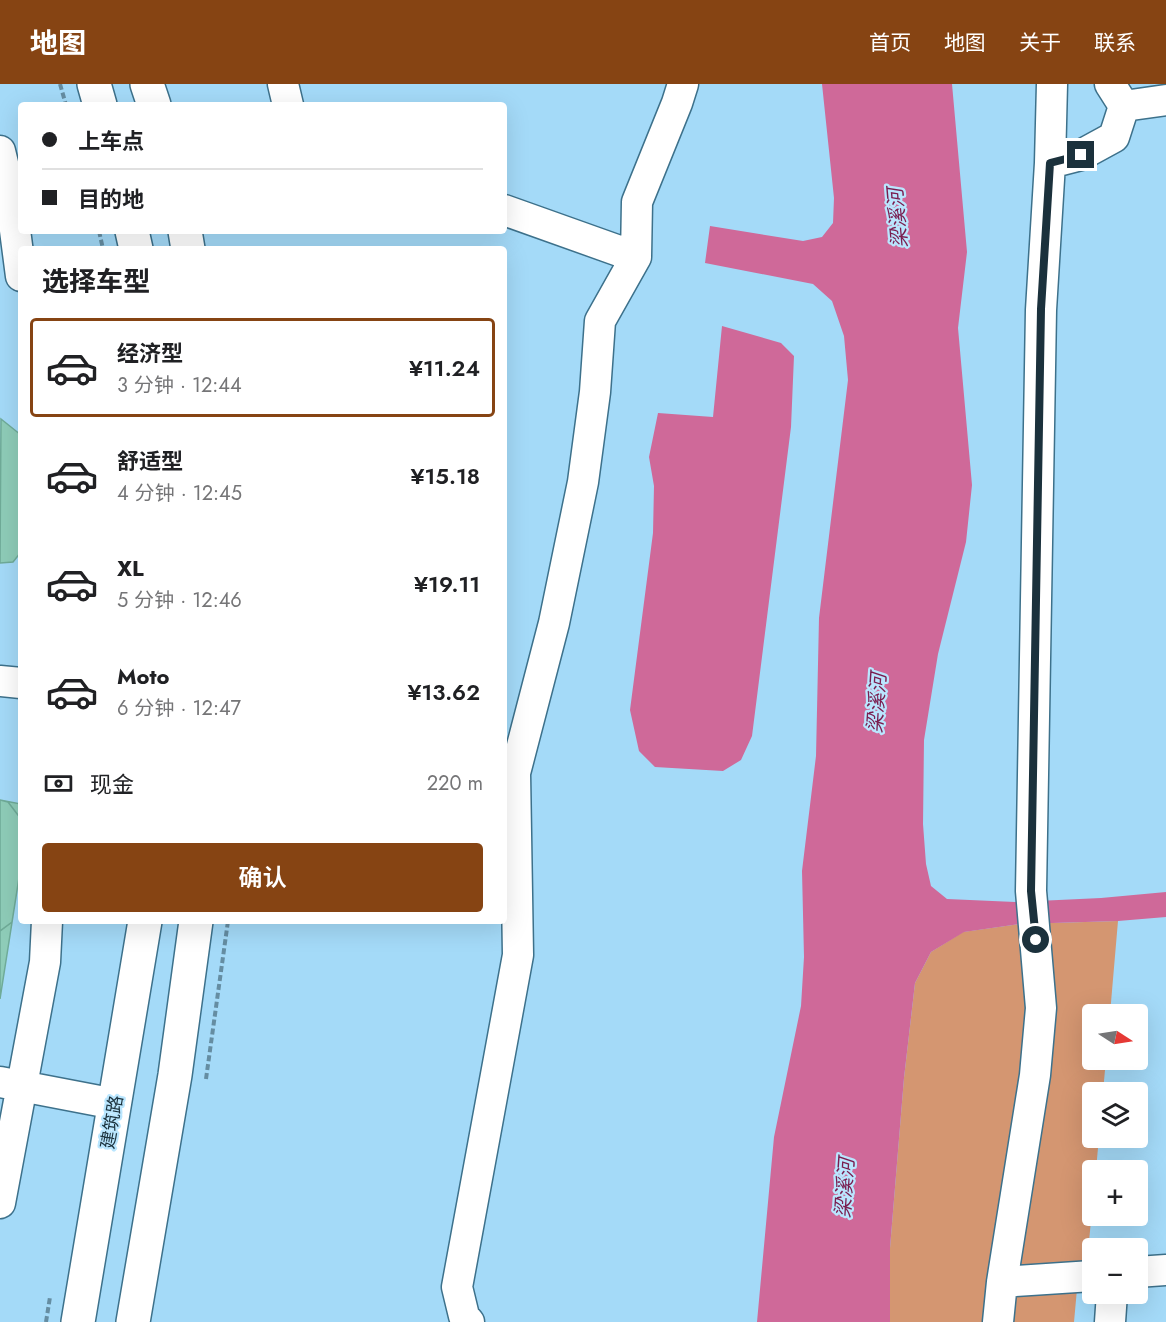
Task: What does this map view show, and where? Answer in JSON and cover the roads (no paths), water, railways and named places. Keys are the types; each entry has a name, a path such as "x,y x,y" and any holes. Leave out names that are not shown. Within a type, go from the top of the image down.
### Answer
{"main road":[{"path":"94,84 99,102"},
{"path":"147,84 153,102"},
{"name":"建筑路","path":"78,1322 145,924"},
{"path":"132,1322 176,1075 196,924"}],"street":[{"path":"283,84 287,102"},
{"path":"469,1322 464,1316 457,1287 518,955 514,773 554,623 583,482 596,392 600,321 636,257 637,202 683,84"},
{"path":"998,1322 1002,1282 1035,1075 1041,1008 1031,891 1041,309 1050,163 1052,84"},
{"path":"1050,163 1081,155 1114,137 1117,95 1166,100"},
{"path":"0,151 10,192 18,253"},
{"path":"507,211 636,257"},
{"path":"0,681 18,683"},
{"path":"0,1203 10,1084 45,962 47,924"},
{"path":"10,1084 115,1104"},
{"path":"1148,1271 1166,1270"},
{"path":"1002,1282 1082,1277"},
{"path":"1148,1290 1166,1289"},
{"path":"1110,1322 1111,1304"}],"water":[{"name":"梁溪河","path":"822,84 952,84 967,252 958,328 972,485 966,542 938,654 924,740 923,824 926,864 931,886 947,899 1015,902 1166,892 1166,917 1020,924 964,932 931,952 915,983 904,1078 890,1248 890,1322 757,1322 774,1137 801,1006 804,957 802,871 816,756 819,618 848,380 844,336 832,301 813,284 705,263 710,226 803,241 822,237 833,223 834,198"},
{"path":"722,326 781,343 794,356 791,427 752,736 741,760 723,771 655,767 639,751 630,710 653,533 654,486 649,457 658,413 713,417"}]}
